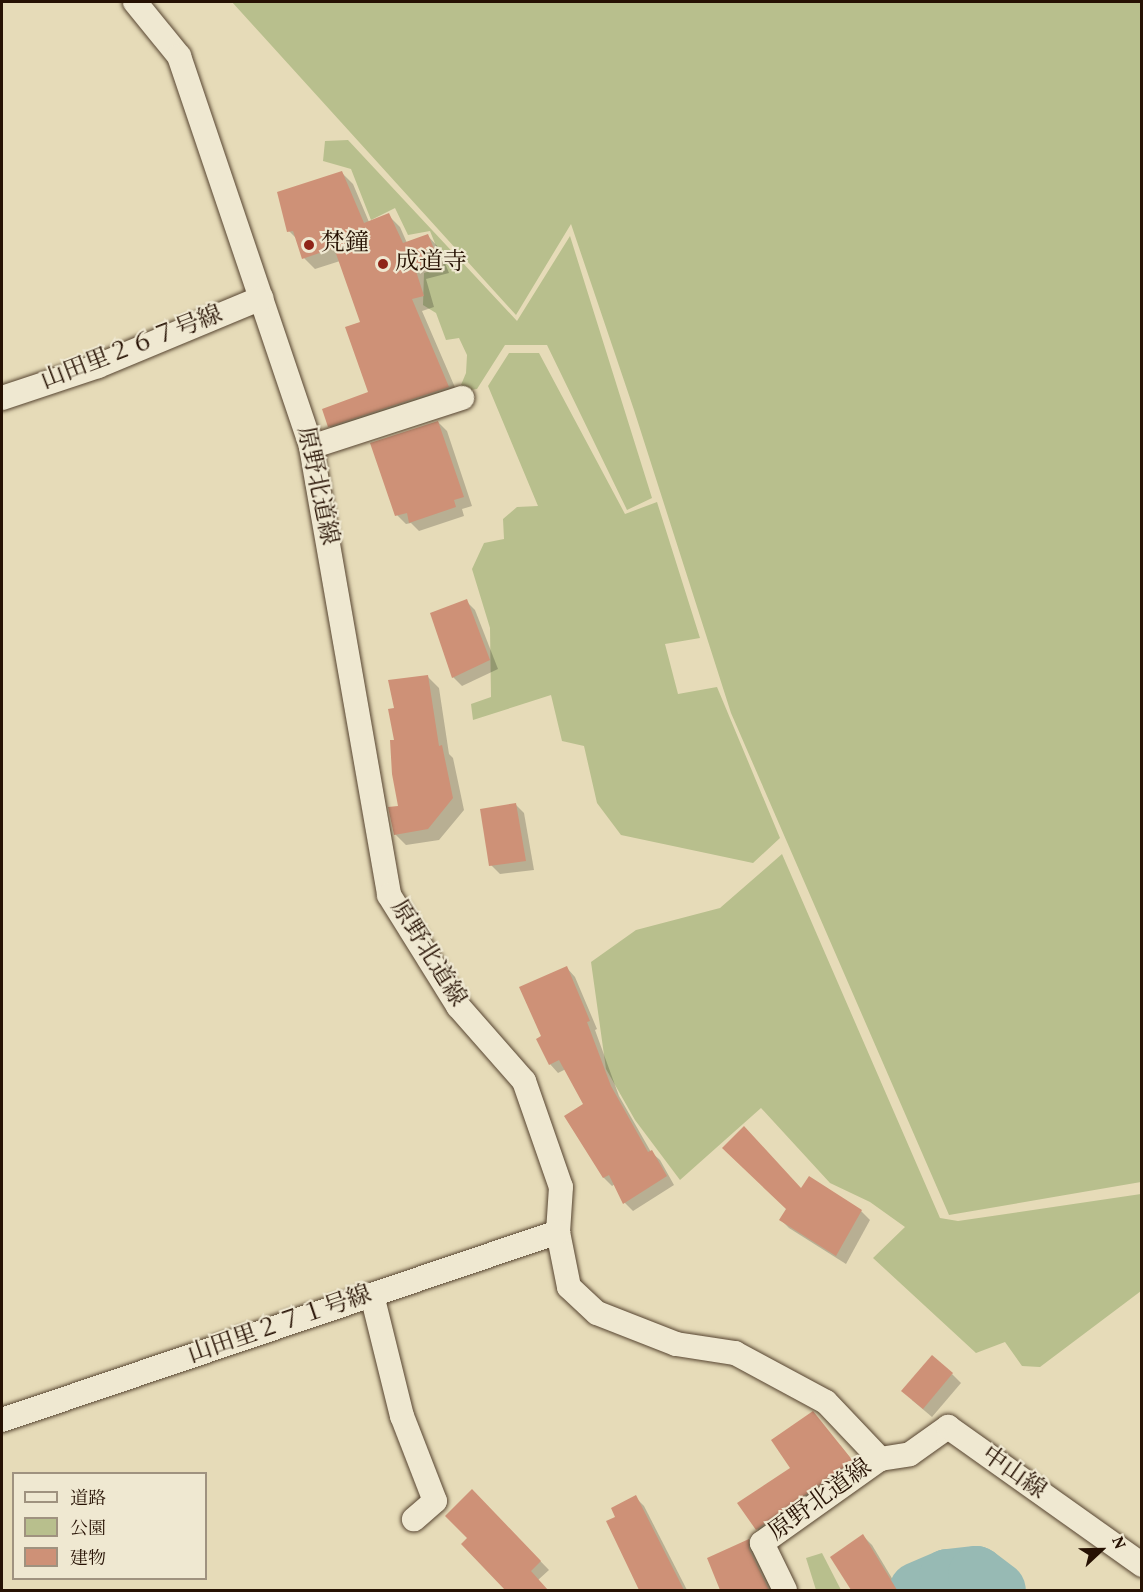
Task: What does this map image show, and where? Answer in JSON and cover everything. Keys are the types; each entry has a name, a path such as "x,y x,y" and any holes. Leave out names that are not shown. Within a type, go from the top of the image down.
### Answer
{"street":[{"name":"原野北道線","path":"135,2 179,56 311,447 389,895 458,1006 524,1081 561,1187 558,1232 569,1287 597,1313 676,1344 735,1353 826,1402 880,1459 762,1543 785,1590"},
{"name":"山田里２６７号線","path":"2,398 98,366 261,298"},
{"path":"311,447 462,398"},
{"name":"山田里２７１号線","path":"2,1420 558,1232"},
{"path":"372,1295 402,1416 435,1501 414,1519"},
{"name":"中山線","path":"880,1459 910,1454 948,1427 1142,1565"}],"green space":[{"path":"232,2 1141,2 1141,1182 949,1215 731,713 634,410 571,224 516,315"},
{"path":"348,140 517,321 570,236 652,498 627,510 547,345 505,345 477,389 458,392 466,373 467,355 459,338 446,340 436,313 423,305 424,273 444,266 430,231 408,235 395,208 371,220 351,169 323,161 325,141"},
{"path":"509,353 539,353 625,514 657,502 700,638 665,644 678,694 717,687 780,838 753,863 621,835 597,803 584,746 562,741 551,695 473,720 471,704 491,697 490,628 472,569 484,543 504,539 503,519 517,507 538,506 488,386"},
{"path":"782,854 940,1218 958,1221 1141,1194 1141,1291 1040,1367 1022,1366 1005,1342 976,1353 873,1258 905,1227 870,1202 830,1183 761,1108 680,1180 635,1120 606,1069 591,962 636,930 720,908"},
{"path":"822,1553 841,1590 816,1590 806,1558"},
{"path":"926,1576 932,1590 887,1590 903,1578"}],"building":[{"path":"342,171 364,223 389,213 403,243 428,234 439,261 415,268 424,296 412,299 449,387 328,427 322,409 368,392 345,327 360,322 334,248 302,259 293,231 287,232 277,192"},
{"path":"438,421 464,497 454,500 456,507 409,523 407,513 395,516 370,443"},
{"path":"467,599 490,660 452,678 430,613"},
{"path":"428,675 439,746 442,745 453,798 428,829 394,835 388,807 398,806 392,774 390,740 394,740 388,709 394,708 388,680"},
{"path":"516,803 526,861 489,866 480,809"},
{"path":"567,966 590,1021 587,1022 611,1086 648,1152 652,1150 667,1176 623,1204 609,1175 603,1178 564,1116 583,1104 559,1060 549,1065 536,1039 541,1036 519,987"},
{"path":"744,1126 801,1188 809,1176 862,1210 836,1256 779,1220 786,1209 722,1148"},
{"path":"932,1355 953,1373 923,1409 901,1391"},
{"path":"813,1411 853,1461 756,1530 737,1503 790,1468 771,1440"},
{"path":"472,1489 541,1561 531,1571 548,1590 505,1590 461,1544 467,1538 445,1516"},
{"path":"636,1495 684,1590 639,1590 606,1521 615,1517 611,1508"},
{"path":"863,1534 897,1590 851,1590 830,1557"},
{"path":"749,1539 749,1549 769,1590 720,1590 707,1558"}],"waterway":[{"path":"917,1590 947,1577 976,1574 997,1590"}],"place":[{"name":"梵鐘","path":"309,245"},
{"name":"成道寺","path":"383,264"}]}
